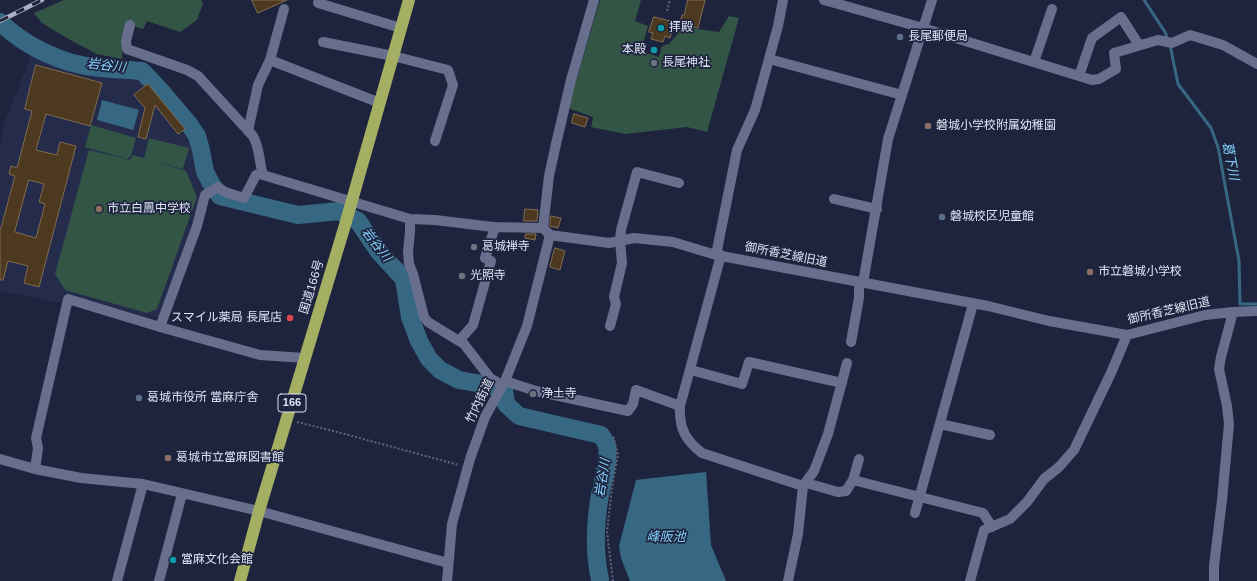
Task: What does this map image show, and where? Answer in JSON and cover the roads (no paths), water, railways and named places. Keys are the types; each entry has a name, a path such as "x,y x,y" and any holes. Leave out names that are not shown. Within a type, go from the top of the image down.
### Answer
{"highway":[{"name":"国道166号","path":"240,581 259,512 352,201 409,0"}],"street":[{"path":"547,232 549,176 571,80 594,0"},
{"path":"783,0 778,26 755,110 737,150 719,255 691,370 680,406 680,419 683,433 694,447 702,453 804,485 838,492 846,490 853,480 859,459"},
{"path":"824,0 923,28 1092,80 1099,79 1116,69 1114,53 1158,40 1172,43 1190,35 1223,44 1257,64"},
{"path":"851,342 888,139 932,0"},
{"path":"318,3 401,28"},
{"path":"248,131 258,85 270,60 284,9"},
{"path":"1034,62 1052,9"},
{"path":"1080,76 1092,38 1121,17 1139,45"},
{"path":"130,25 126,41 127,49 187,70 198,76 257,143 262,173 256,175 244,198 225,192 218,187 205,195 197,226 160,327"},
{"path":"323,42 393,56 448,70 453,85 435,141"},
{"path":"769,59 902,95"},
{"path":"270,60 380,103"},
{"path":"610,326 616,304 614,297 622,263 620,241 621,230 637,172 679,183"},
{"name":"御所香芝線旧道","path":"262,173 263,176 352,201 410,220 435,220 547,232 609,243 634,238 673,242 719,255 973,304 1049,321 1127,335 1205,315 1257,311"},
{"path":"834,198 876,209"},
{"path":"410,220 408,264 413,274 424,317 428,322 459,341 467,348 490,378 502,386 536,391 628,411 633,404 636,390 680,406"},
{"path":"459,341 473,325 491,261 485,258 496,227"},
{"name":"竹内街道","path":"447,581 452,524 468,468 485,417 502,386 527,326 547,232"},
{"path":"35,469 38,448 36,438 68,299 260,355 305,358"},
{"path":"916,513 973,304"},
{"path":"1214,581 1214,566 1229,424 1227,406 1219,369 1233,312"},
{"path":"970,581 984,530 1010,519 1027,502 1044,479 1059,467 1074,450 1111,373 1127,335"},
{"path":"691,370 742,384 749,362 842,383"},
{"path":"788,581 798,534 804,485 814,471 828,434 847,363"},
{"path":"940,424 990,435"},
{"path":"0,459 35,469 81,478 143,484 259,512 448,563"},
{"path":"853,480 983,513 992,526"},
{"path":"117,581 143,484"},
{"path":"159,581 182,494"}],"water":[{"path":"102,100 139,110 133,130 97,120"},
{"name":"峰阪池","path":"706,472 711,545 726,581 630,581 621,558 619,546 636,480"}],"waterway":[{"name":"葛下川","path":"1144,0 1165,32 1168,40"},
{"name":"岩谷川","path":"0,22 7,29 32,46 69,62 96,67 142,71 189,124 197,136 205,172 220,196 298,215 339,211 358,221 379,252 404,279 410,317 419,341 429,359 440,370 459,380 493,386 504,390 506,404 519,416 601,435 607,445 608,452 599,501 596,530 596,550 600,579"},
{"name":"葛下川","path":"1170,45 1178,84 1211,128 1218,147 1239,261 1240,304 1257,304"}],"railway":[{"path":"0,21 42,0"}],"place":[{"name":"拝殿","path":"661,28"},
{"name":"長尾郵便局","path":"900,37"},
{"name":"本殿","path":"654,50"},
{"name":"長尾神社","path":"654,63"},
{"name":"磐城小学校附属幼稚園","path":"928,126"},
{"name":"市立白鳳中学校","path":"99,209"},
{"name":"磐城校区児童館","path":"942,217"},
{"name":"葛城禅寺","path":"474,247"},
{"name":"市立磐城小学校","path":"1090,272"},
{"name":"光照寺","path":"462,276"},
{"name":"スマイル薬局 長尾店","path":"290,318"},
{"name":"浄土寺","path":"533,394"},
{"name":"葛城市役所 當麻庁舎","path":"139,398"},
{"name":"葛城市立當麻図書館","path":"168,458"},
{"name":"當麻文化会館","path":"173,560"}]}
